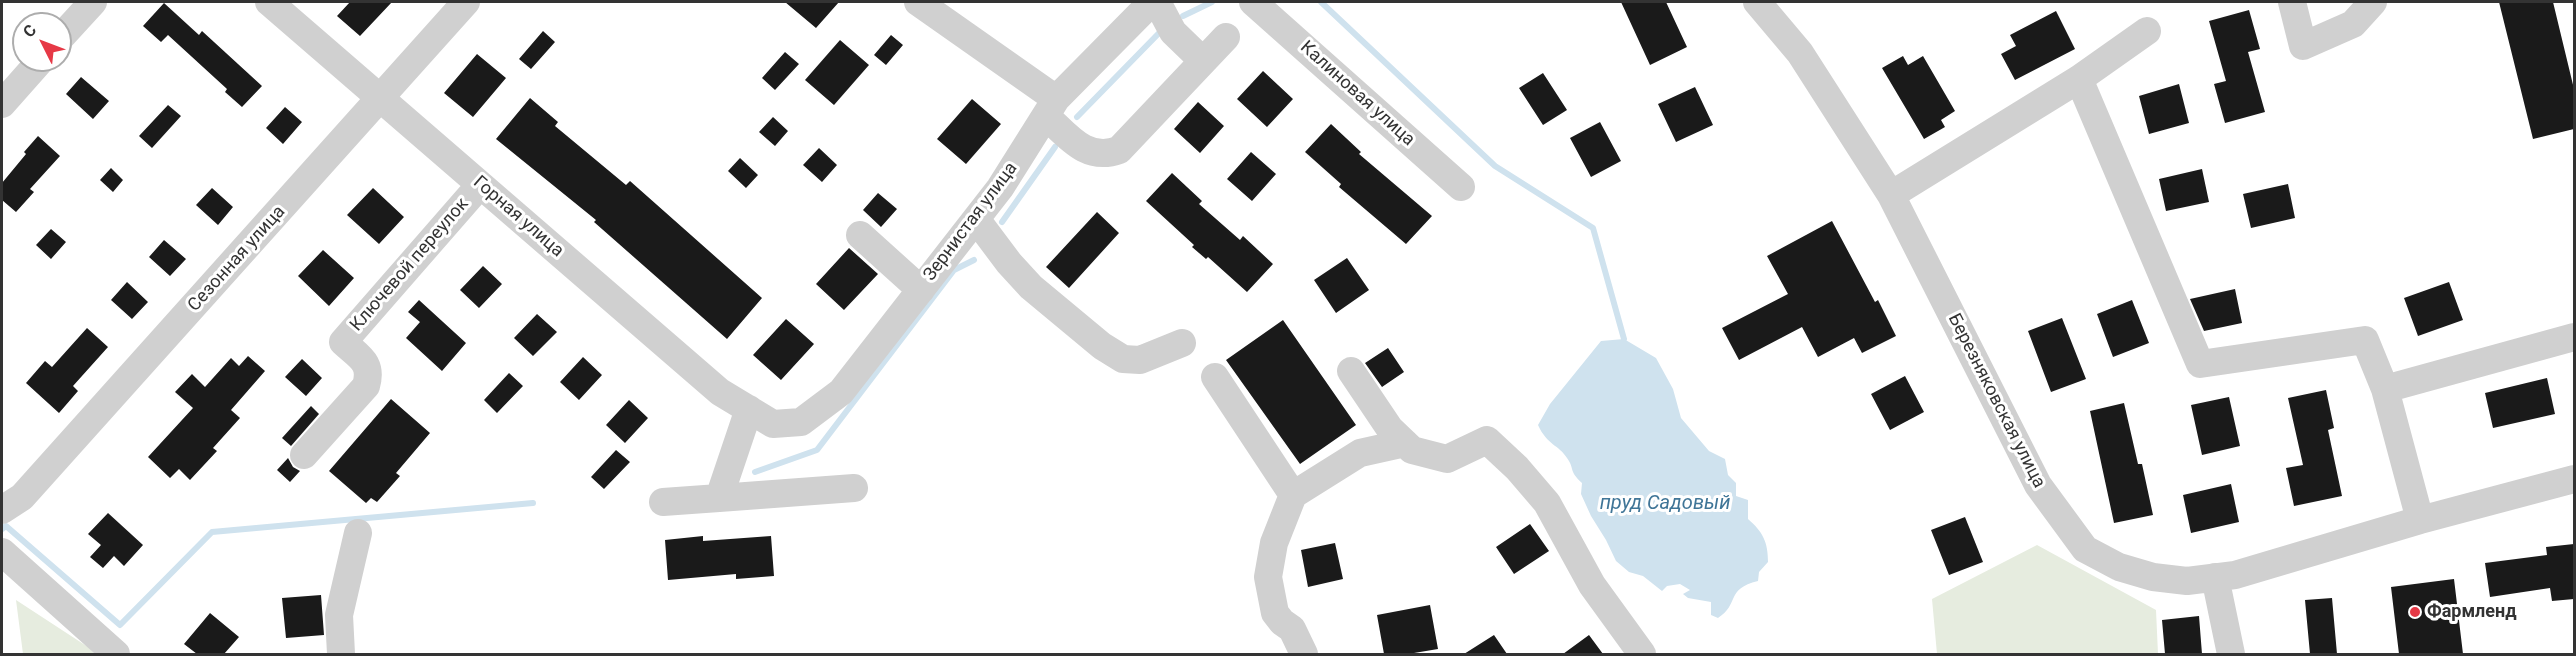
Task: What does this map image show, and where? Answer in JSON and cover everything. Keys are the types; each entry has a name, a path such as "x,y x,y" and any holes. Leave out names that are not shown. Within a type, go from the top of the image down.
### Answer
{"street":[{"path":"72,25 93,2"},
{"name":"Горная улица","path":"269,2 720,392 773,424"},
{"name":"Сезонная улица","path":"2,510 22,497 466,2"},
{"path":"918,2 1051,107 1079,146 1093,153 1107,155 1119,150 1226,37"},
{"path":"1158,2 1173,32 1203,61"},
{"name":"Зернистая улица","path":"773,424 801,422 841,392 1000,188 1051,107 1148,6 1158,2"},
{"name":"Калиновая улица","path":"1253,2 1461,187"},
{"name":"Березняковская улица","path":"1757,2 1800,53 1891,195 2038,485 2085,549 2119,567 2153,577 2187,581 2235,575 2420,520 2574,479"},
{"path":"2292,2 2303,46 2353,24 2373,2"},
{"path":"1891,195 2079,79 2147,31"},
{"path":"2,105 31,72"},
{"path":"2079,79 2200,364 2365,340 2385,390 2420,520"},
{"name":"Ключевой переулок","path":"304,455 366,386 370,373 366,363 343,342 480,185"},
{"path":"976,219 1009,263 1031,287 1116,355 1124,359 1140,360 1182,343"},
{"path":"860,235 921,290"},
{"path":"2385,390 2574,337"},
{"path":"1351,371 1390,429 1412,450 1447,459 1487,440 1517,468 1547,503 1592,585 1642,654"},
{"path":"1215,377 1293,495"},
{"path":"719,498 749,410"},
{"path":"1304,654 1292,628 1282,622 1275,613 1268,577 1274,543 1293,495 1360,453 1405,443"},
{"path":"663,502 854,488"},
{"path":"341,654 339,615 358,533"},
{"path":"2,552 116,654"},
{"path":"2215,577 2230,654"}],"shaded area":[{"path":"2037,545 2156,610 2158,654 1937,654 1932,599"},
{"path":"16,600 88,647 95,654 23,654"}],"water":[{"name":"пруд Садовый","path":"1624,339 1656,358 1673,389 1681,418 1709,451 1725,459 1728,475 1736,483 1736,496 1748,500 1748,519 1761,533 1766,543 1768,562 1759,572 1758,581 1741,588 1725,613 1718,618 1711,615 1711,602 1688,598 1683,594 1690,590 1680,584 1667,586 1662,591 1643,576 1629,572 1616,561 1581,494 1582,483 1564,454 1545,437 1538,425 1550,404 1601,341"}],"building":[{"path":"350,2 392,2 360,36 337,16"},
{"path":"785,2 839,2 816,28"},
{"path":"1621,2 1666,2 1687,47 1650,65"},
{"path":"2499,2 2553,2 2574,89 2574,129 2533,139"},
{"path":"164,3 199,35 202,31 262,86 242,107 225,92 227,89 168,35 161,42 143,26"},
{"path":"2249,10 2260,49 2248,52 2265,112 2225,123 2214,84 2226,81 2209,21"},
{"path":"2056,11 2075,49 2015,80 2001,54 2016,46 2010,35"},
{"path":"543,31 555,42 531,69 519,59"},
{"path":"891,35 903,45 886,65 874,55"},
{"path":"840,40 869,65 834,105 805,80"},
{"path":"785,52 799,64 775,90 762,78"},
{"path":"477,54 506,78 473,117 444,93"},
{"path":"1903,56 1908,65 1923,56 1955,111 1941,120 1945,127 1924,139 1882,68"},
{"path":"1263,71 1293,99 1267,127 1237,99"},
{"path":"1543,73 1567,110 1543,125 1519,88"},
{"path":"81,77 109,101 93,119 66,94"},
{"path":"2179,84 2189,123 2149,134 2139,96"},
{"path":"1695,87 1713,125 1676,142 1658,104"},
{"path":"530,98 558,122 555,126 626,185 630,181 762,298 727,339 594,222 596,220 496,139"},
{"path":"972,99 1001,124 966,164 937,139"},
{"path":"1198,102 1224,126 1200,153 1174,129"},
{"path":"168,105 181,116 152,148 139,136"},
{"path":"285,107 302,122 283,144 266,128"},
{"path":"773,117 788,131 775,146 759,132"},
{"path":"1600,122 1621,161 1591,177 1570,138"},
{"path":"1331,124 1361,152 1359,154 1432,216 1406,244 1339,187 1341,184 1305,152"},
{"path":"38,136 60,156 30,189 34,192 16,212 2,200 2,183"},
{"path":"819,148 837,165 822,182 803,165"},
{"path":"1251,152 1276,174 1252,201 1227,179"},
{"path":"740,158 758,175 746,188 728,171"},
{"path":"111,168 123,180 113,192 100,180"},
{"path":"2202,169 2209,202 2166,211 2159,179"},
{"path":"1172,173 1202,201 1199,204 1240,240 1243,236 1273,264 1247,292 1208,257 1206,259 1192,247 1194,245 1146,201"},
{"path":"2288,184 2295,218 2251,228 2243,194"},
{"path":"212,188 233,207 218,225 196,205"},
{"path":"373,188 404,217 379,244 347,215"},
{"path":"878,193 897,209 881,227 863,210"},
{"path":"1097,212 1119,233 1069,288 1046,267"},
{"path":"1832,221 1875,302 1878,300 1896,336 1862,353 1854,338 1818,357 1802,327 1739,360 1722,328 1788,294 1767,256"},
{"path":"51,229 66,242 51,259 36,245"},
{"path":"164,240 186,259 170,276 149,257"},
{"path":"849,248 878,274 844,310 816,284"},
{"path":"323,250 354,278 329,306 298,276"},
{"path":"1347,258 1369,290 1336,313 1314,280"},
{"path":"483,266 502,284 479,308 460,290"},
{"path":"127,282 148,302 132,319 111,300"},
{"path":"2449,282 2463,320 2418,336 2404,298"},
{"path":"2235,289 2242,323 2204,331 2190,299"},
{"path":"419,300 466,343 442,371 406,338 420,322 408,312"},
{"path":"2132,300 2149,343 2113,357 2097,314"},
{"path":"537,314 557,332 533,356 514,338"},
{"path":"2062,318 2086,379 2051,392 2028,331"},
{"path":"786,319 814,344 781,380 753,355"},
{"path":"1283,320 1356,425 1300,464 1226,360"},
{"path":"87,328 108,347 73,386 78,391 59,413 26,383 45,361 52,367"},
{"path":"1388,348 1404,372 1382,387 1365,363"},
{"path":"248,356 265,371 231,410 240,418 213,448 217,451 190,480 179,469 170,478 148,457 193,408 175,392 192,374 205,387 231,358 239,366"},
{"path":"583,357 602,375 579,400 560,382"},
{"path":"302,359 322,378 306,396 285,377"},
{"path":"509,373 523,386 497,413 484,400"},
{"path":"1905,376 1924,412 1890,430 1871,394"},
{"path":"2547,378 2555,414 2493,428 2485,393"},
{"path":"2326,390 2334,428 2328,430 2342,496 2294,506 2286,468 2303,465 2288,398"},
{"path":"2229,397 2240,446 2202,455 2191,405"},
{"path":"391,399 430,433 396,473 400,476 377,502 371,498 366,503 329,471"},
{"path":"629,400 648,418 625,443 606,425"},
{"path":"2124,403 2138,464 2142,464 2153,515 2114,523 2090,411"},
{"path":"311,406 319,414 291,446 282,438"},
{"path":"616,450 630,462 604,489 591,477"},
{"path":"288,458 293,467 300,471 290,482 277,470"},
{"path":"2231,484 2239,522 2191,533 2183,495"},
{"path":"108,513 143,545 124,566 114,556 103,568 90,557 101,545 88,534"},
{"path":"1965,517 1983,562 1949,575 1931,530"},
{"path":"1530,524 1549,551 1514,574 1496,547"},
{"path":"703,536 703,541 771,536 774,576 736,579 736,574 668,580 665,540"},
{"path":"1335,543 1343,579 1308,587 1301,550"},
{"path":"2574,544 2574,599 2552,601 2550,588 2490,597 2485,563 2547,555 2546,547"},
{"path":"2454,579 2463,654 2399,654 2391,587"},
{"path":"321,595 324,635 286,638 282,598"},
{"path":"2332,598 2337,654 2310,654 2305,600"},
{"path":"1430,605 1438,649 1408,654 1384,654 1377,615"},
{"path":"210,613 239,637 224,654 197,654 184,644"},
{"path":"2199,616 2202,654 2165,654 2162,620"},
{"path":"1494,635 1507,654 1464,654"},
{"path":"1589,635 1603,654 1563,654"}],"waterway":[{"path":"1183,16 1212,2"},
{"path":"1321,2 1495,166 1593,228 1624,339"},
{"path":"1077,117 1161,31"},
{"path":"1002,222 1055,147"},
{"path":"755,472 817,450 954,270 974,260"},
{"path":"2,529 6,526 120,625 212,532 533,503"}],"place":[{"name":"Фармленд","path":"2415,612"}]}
